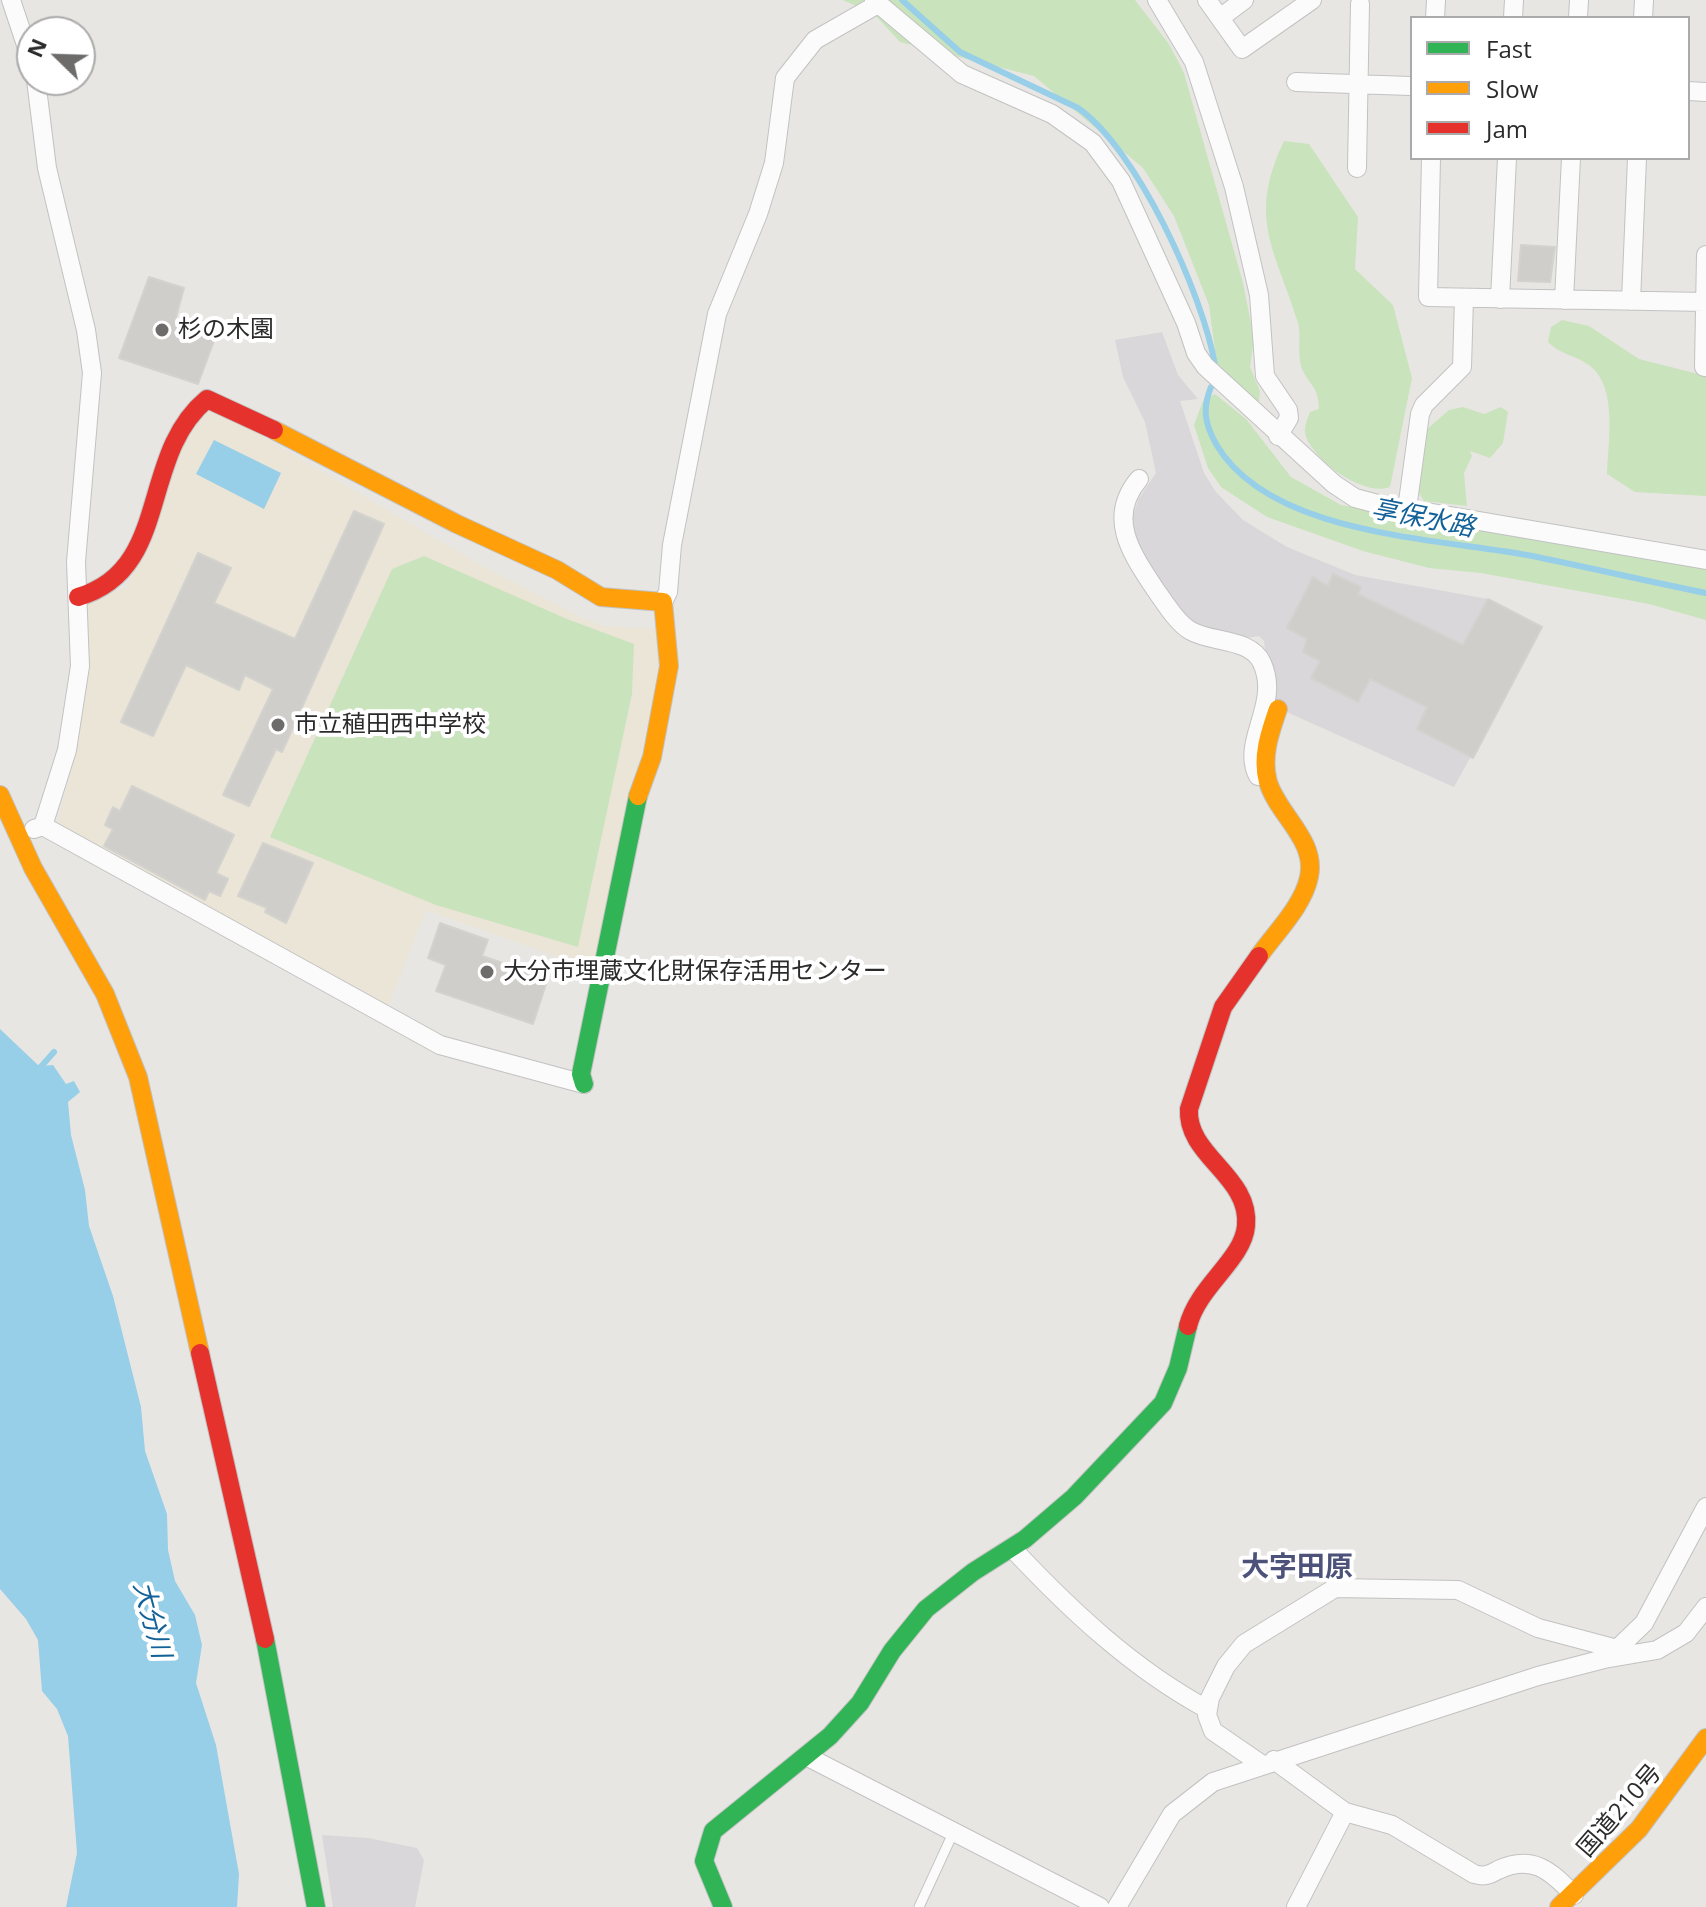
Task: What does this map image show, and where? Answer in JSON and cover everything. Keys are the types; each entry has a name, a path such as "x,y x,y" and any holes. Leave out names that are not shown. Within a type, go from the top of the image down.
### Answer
{"main road":[{"path":"78,597 101,589 121,575 139,538 176,436 201,402 214,399 394,488 457,524 567,575 601,597 663,602 669,666 652,757 627,833 581,1074 584,1084"},
{"path":"723,1907 703,1867 706,1841 722,1823 806,1756 860,1703 899,1642 926,1609 1012,1548 1074,1497 1156,1413 1174,1378 1195,1303 1228,1265 1245,1232 1246,1221 1238,1188 1195,1138 1187,1117 1223,1007 1303,894 1311,878 1310,855 1302,836 1273,793 1265,755 1278,709"},
{"path":"0,795 18,835 105,994 138,1077 282,1717 316,1907"},
{"name":"国道210号","path":"1559,1907 1617,1856 1660,1805 1706,1738"}],"street":[{"path":"1157,0 1189,51 1234,187 1259,295 1265,376 1288,410 1289,418 1278,436"},
{"path":"1207,0 1242,49 1312,0"},
{"path":"1220,18 1244,0"},
{"path":"663,602 668,592 672,545 717,314 758,214 774,163 782,88 791,67 815,40 876,2 962,74 1060,118 1093,143 1121,181 1186,323 1196,353 1278,436 1355,498 1706,560"},
{"path":"1357,168 1360,4"},
{"path":"1296,82 1410,86"},
{"path":"38,96 47,168 86,330 92,373 76,562 81,650 69,737 43,826"},
{"path":"1431,160 1428,297 1706,302"},
{"path":"1500,299 1507,160"},
{"path":"1564,300 1571,160"},
{"path":"1631,301 1637,160"},
{"path":"1704,367 1706,255"},
{"path":"1407,509 1420,414 1424,405 1462,367 1464,298"},
{"path":"1139,479 1129,494 1123,520 1125,541 1132,555 1190,631 1252,650 1262,662 1270,689 1253,760 1262,781 1273,793"},
{"path":"18,835 43,826 440,1045 584,1084"},
{"path":"1117,1907 1162,1829 1180,1805 1213,1782 1538,1676 1620,1653 1644,1623 1706,1507"},
{"path":"1012,1548 1062,1601 1149,1674 1207,1709"},
{"path":"1574,1895 1540,1865 1516,1863 1479,1876 1392,1825 1345,1812 1213,1731 1207,1709 1220,1676 1244,1644 1340,1587 1458,1590 1538,1628 1620,1653 1647,1654 1670,1644 1686,1633 1706,1607"},
{"path":"806,1756 1100,1907"},
{"path":"1296,1907 1345,1812"}],"lane":[{"path":"919,1907 954,1831"}],"shaded area":[{"path":"1162,332 1178,375 1198,399 1180,401 1204,473 1216,492 1243,520 1287,547 1355,575 1488,599 1542,627 1454,787 1271,705 1264,641 1259,636 1241,639 1199,628 1181,612 1143,558 1132,519 1138,500 1156,473 1145,422 1123,377 1115,340"},
{"path":"211,406 477,563 582,618 603,626 656,629 661,660 595,970 426,910 388,1006 74,836 58,822 78,744 88,648 87,602 127,587 183,443"},
{"path":"322,1835 368,1838 417,1848 424,1860 415,1907 333,1907"}],"green space":[{"path":"843,0 1135,0 1169,44 1184,73 1243,283 1254,339 1250,367 1260,391 1259,402 1240,393 1218,373 1209,305 1174,216 1143,168 1034,76 900,42 874,14"},
{"path":"1284,141 1309,144 1358,217 1355,269 1393,305 1412,378 1390,487 1367,487 1342,475 1320,457 1306,437 1310,412 1319,409 1318,402 1301,365 1298,323 1268,233 1266,213 1273,168"},
{"path":"1562,320 1589,326 1639,359 1706,376 1706,496 1635,492 1607,474 1609,416 1605,387 1590,366 1548,342 1551,327"},
{"path":"1215,394 1246,419 1291,477 1341,505 1706,567 1706,620 1649,604 1481,573 1429,568 1363,551 1267,517 1221,487 1208,468 1194,425 1203,401"},
{"path":"1463,407 1484,414 1501,407 1508,412 1503,443 1490,458 1470,451 1472,456 1464,473 1467,506 1424,501 1417,490 1426,430 1449,410"},
{"path":"424,556 567,619 634,644 632,694 578,947 436,905 270,837 392,569"}],"water":[{"path":"214,440 281,473 264,509 196,474"},
{"name":"大分川","path":"0,1029 39,1066 53,1065 66,1084 74,1081 80,1092 68,1102 71,1135 85,1190 89,1226 113,1296 141,1407 145,1451 167,1514 168,1550 175,1581 195,1615 202,1645 196,1683 216,1745 239,1874 237,1907 66,1907 77,1853 68,1736 57,1709 42,1691 38,1640 26,1619 0,1589"}],"building":[{"path":"1521,245 1555,247 1550,282 1518,281"},
{"name":"杉の木園","path":"149,277 184,288 175,321 215,338 198,384 119,358"},
{"path":"354,511 384,524 282,752 276,749 249,806 223,795 273,689 245,675 239,690 186,665 153,736 121,722 198,553 231,568 214,603 295,639"},
{"path":"1333,574 1361,587 1358,594 1463,645 1488,599 1542,627 1473,758 1417,729 1427,707 1370,679 1358,702 1311,678 1320,661 1303,652 1307,639 1287,628 1313,577 1328,586"},
{"path":"132,786 234,835 216,873 228,879 220,896 209,891 205,900 104,846 113,829 105,825 113,807 120,811"},
{"path":"263,843 313,863 286,923 265,912 267,908 238,896"},
{"name":"大分市埋蔵文化財保存活用センター","path":"440,923 488,940 482,956 548,978 533,1024 436,991 446,965 428,958"}],"waterway":[{"name":"享保水路","path":"902,0 960,52 1078,108 1100,128 1123,155 1164,225 1197,301 1215,365"},
{"name":"享保水路","path":"1211,387 1206,416 1216,444 1241,474 1274,497 1313,515 1402,536 1527,555 1706,593"},
{"path":"38,1070 54,1052"}],"traffic: fast":[{"path":"584,1084 581,1074 638,796"},
{"path":"723,1907 704,1861 713,1831 830,1736 860,1703 892,1651 926,1609 973,1572 1025,1539 1074,1497 1163,1403 1178,1368 1188,1326"},
{"path":"265,1639 316,1907"}],"traffic: slow":[{"path":"274,430 457,524 557,570 601,597 663,602 669,666 652,757 638,796"},
{"path":"1259,956 1295,908 1309,877 1307,851 1273,794 1266,773 1267,745 1278,709"},
{"path":"0,795 33,868 105,994 138,1077 200,1353"},
{"path":"1559,1907 1639,1829 1706,1738"}],"traffic: jam":[{"path":"78,597 108,583 128,563 142,538 171,450 186,423 207,399 274,430"},
{"path":"1188,1326 1201,1298 1237,1250 1246,1226 1245,1209 1239,1193 1197,1140 1189,1109 1223,1007 1259,956"},
{"path":"200,1353 265,1639"}],"place":[{"name":"杉の木園","path":"162,330"},
{"name":"市立稙田西中学校","path":"278,725"},
{"name":"大分市埋蔵文化財保存活用センター","path":"487,972"}],"district":[{"name":"大字田原","path":"1297,1568"}]}
